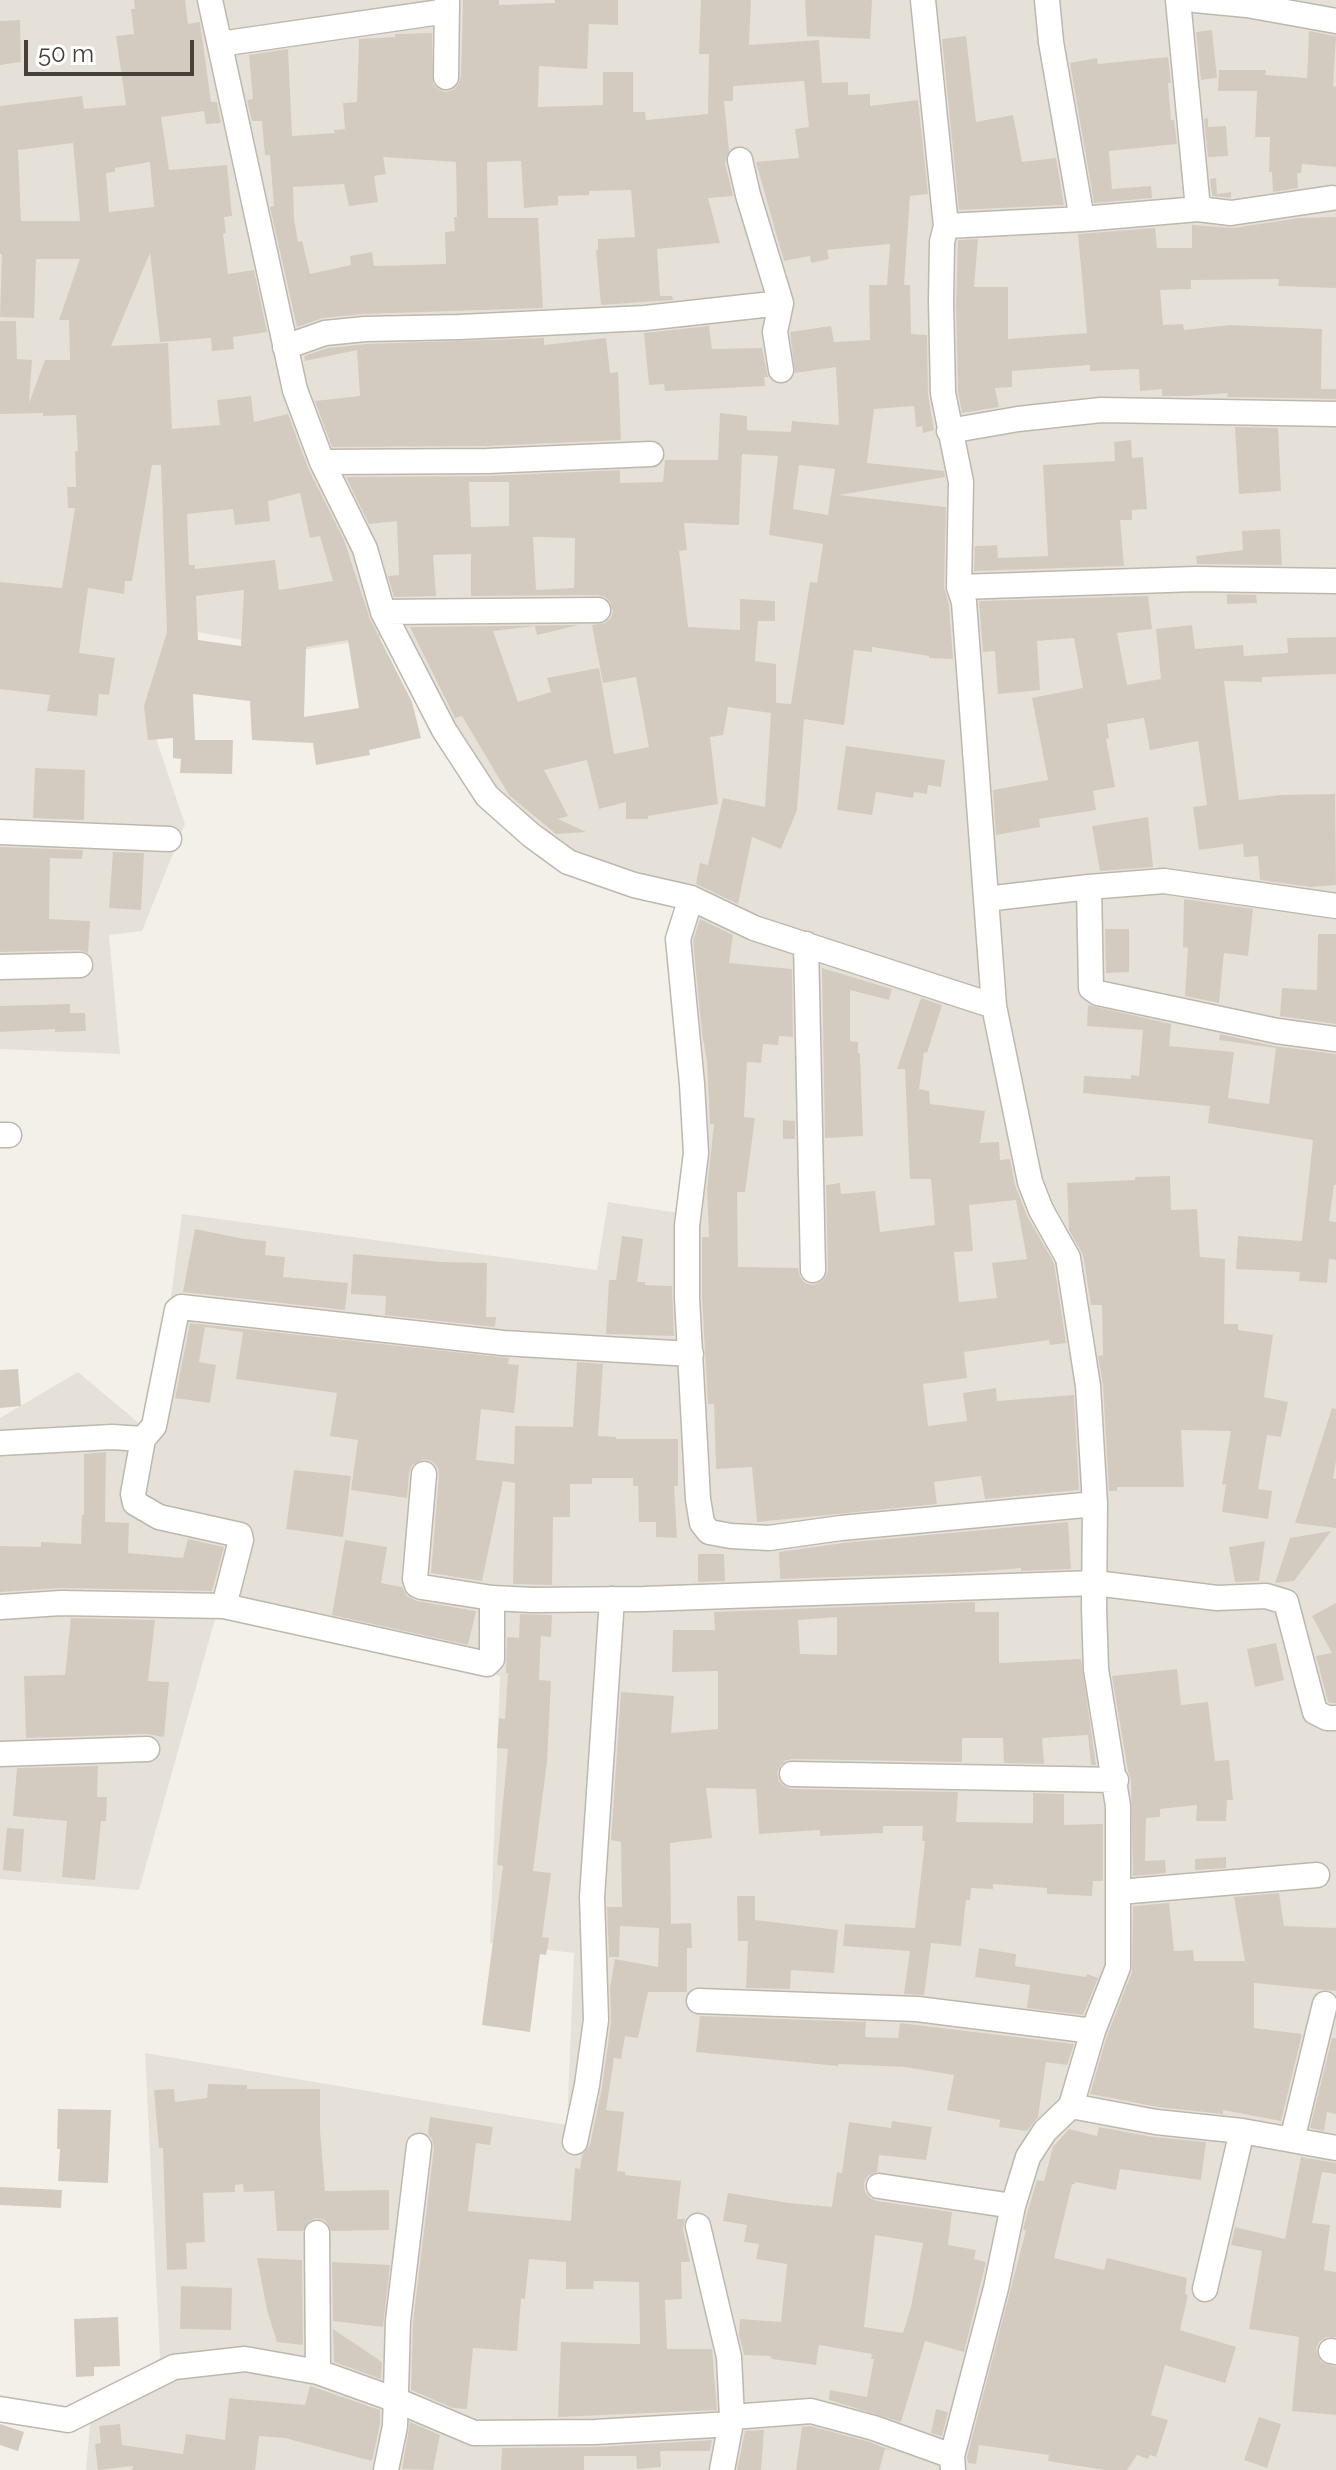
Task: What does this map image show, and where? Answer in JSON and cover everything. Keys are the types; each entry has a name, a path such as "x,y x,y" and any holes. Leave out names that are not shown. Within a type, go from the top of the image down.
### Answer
{"street":[{"path":"210,0 295,390 322,462 365,549 383,612 444,730 487,796 531,835 568,862 634,885 691,898 754,928 994,1006"},
{"path":"0,2409 68,2420 174,2367 245,2359 318,2372 474,2433 595,2432 811,2411 874,2428 953,2463 1013,2206 1028,2157 1045,2131 1071,2106 1093,2031 1118,1967 1118,1806 1096,1669 1095,1504 1088,1386 1068,1258 1041,1210 1030,1182 994,1006 964,602 959,587 961,482 943,393 942,242 946,226 923,0"},
{"path":"1047,0 1051,42 1082,219"},
{"path":"1178,0 1198,209"},
{"path":"1195,0 1247,5 1336,21"},
{"path":"220,44 447,5 446,77"},
{"path":"740,160 781,303 775,332 781,370"},
{"path":"946,226 1198,209 1231,213 1332,198"},
{"path":"285,347 325,333 365,329 645,318 781,303"},
{"path":"949,431 1018,419 1101,410 1336,414"},
{"path":"322,462 487,461 651,454"},
{"path":"959,587 1196,579 1336,581"},
{"path":"383,612 598,610"},
{"path":"0,832 169,839"},
{"path":"986,899 1164,881 1336,906"},
{"path":"1089,887 1091,988 1098,993 1277,1031 1336,1039"},
{"path":"691,898 678,939 696,1153 687,1226 687,1298 702,1523 709,1532 769,1538 841,1528 1095,1504"},
{"path":"806,944 813,1270"},
{"path":"0,967 80,965"},
{"path":"224,1606 240,1535 159,1517 135,1503 133,1494 143,1439 154,1426 177,1310 181,1307 503,1343 691,1354"},
{"path":"0,1443 112,1437 143,1439"},
{"path":"424,1474 417,1585 492,1598 612,1599 1095,1583 1217,1598 1266,1596 1286,1602 1315,1712 1327,1718 1336,1718"},
{"path":"0,1607 61,1603 224,1606 487,1664 492,1659 492,1598"},
{"path":"575,2142 596,2020 592,1897 612,1599"},
{"path":"0,1754 147,1749"},
{"path":"792,1774 1116,1780"},
{"path":"1119,1892 1317,1875"},
{"path":"699,2001 917,2009 1093,2031"},
{"path":"1292,2140 1325,2004"},
{"path":"1071,2106 1156,2122 1242,2131 1336,2148"},
{"path":"1205,2289 1242,2131"},
{"path":"386,2470 395,2426 398,2321 419,2146"},
{"path":"879,2186 1013,2206"},
{"path":"698,2226 729,2357 731,2420 722,2470"},
{"path":"317,2233 318,2372"}],"shaded area":[{"path":"0,0 1336,0 1336,2470 86,2470 92,2402 160,2358 145,2053 567,2125 574,1953 490,1943 500,1676 217,1612 139,1890 0,1879 0,1418 78,1372 147,1430 167,1326 182,1214 597,1270 608,1202 692,1215 684,898 559,853 489,803 388,637 302,650 179,629 150,721 185,824 142,931 109,935 120,1054 0,1049"}],"building":[{"path":"134,0 185,0 188,24 200,22 211,102 217,102 221,123 206,124 204,111 161,117 169,170 227,165 232,216 224,217 226,233 223,234 228,274 254,270 267,332 233,337 234,349 212,351 211,338 160,342 150,253 111,346 168,343 172,429 220,425 217,400 251,396 254,422 288,414 308,468 344,540 370,619 412,702 421,738 369,750 370,755 316,765 313,743 252,740 250,701 193,694 195,740 233,740 232,774 180,773 181,759 173,758 173,738 148,740 144,706 167,632 161,465 152,465 132,581 125,581 124,594 88,588 79,653 115,658 109,695 99,694 97,716 47,711 50,695 0,689 0,582 62,588 75,508 68,508 67,487 76,487 75,451 78,451 76,415 0,414 0,321 16,321 17,359 32,360 29,403 45,360 70,360 69,320 59,320 80,259 36,259 34,318 0,317 0,106 82,96 84,109 126,105 116,36 134,34 131,9 135,9","holes":["73,143 80,221 21,221 18,150","150,162 154,207 109,212 106,173 115,172 115,168","300,493 310,538 320,536 333,581 279,590 275,560 195,569 195,565 189,565 187,514 233,509 235,525 270,521 268,501","244,590 241,646 198,640 196,596","348,640 359,708 304,717 306,647"]},
{"path":"463,0 499,0 499,5 555,3 555,0 618,0 618,25 589,24 587,69 539,66 538,107 603,105 603,72 633,72 633,112 645,112 646,120 708,114 709,54 699,54 701,0 751,0 749,45 819,40 822,83 848,82 848,95 870,94 870,106 918,100 928,194 910,196 904,285 910,285 911,334 927,335 928,394 934,430 923,433 922,426 916,427 914,406 874,409 867,463 944,471 945,477 839,495 946,507 944,587 949,605 953,659 929,658 872,647 872,652 854,650 844,725 804,719 797,810 781,849 752,837 738,904 696,884 700,863 708,865 723,798 765,807 771,713 728,707 723,735 710,737 718,804 648,816 648,819 626,819 626,802 599,809 587,760 544,770 568,816 558,819 586,832 556,834 509,795 462,716 455,718 410,627 579,625 537,635 535,626 493,631 518,702 551,692 547,678 599,668 614,754 649,747 636,677 603,683 592,625 605,623 611,618 613,611 610,602 598,595 471,596 471,554 433,555 436,596 394,597 388,576 399,575 397,521 369,524 346,477 487,476 620,470 620,483 663,482 665,460 718,460 720,413 747,416 747,430 791,432 792,421 839,425 836,367 795,373 790,332 831,326 834,342 870,340 869,285 887,285 890,244 827,250 829,259 811,263 810,256 784,261 756,162 799,158 795,129 809,127 804,81 733,86 733,101 724,101 729,151 725,163 733,196 708,198 720,243 657,249 660,296 672,296 673,300 601,305 596,250 598,239 635,237 631,190 589,191 589,195 558,196 558,205 524,208 521,161 487,162 488,218 538,218 543,308 364,314 323,318 297,327 270,207 274,206 270,155 265,155 262,121 252,121 247,100 253,99 249,55 288,49 292,136 335,133 334,130 345,129 343,103 357,102 359,39 432,33 433,84 445,92 453,90 461,77","holes":["383,157 456,162 457,217 454,217 455,231 445,232 446,264 374,266 372,252 350,256 351,265 310,274 302,241 298,242 293,187 344,184 349,206 378,202 374,176 386,174","742,454 778,456 769,535 823,544 817,583 810,582 791,704 776,703 776,664 755,661 758,621 775,621 775,601 740,599 740,630 688,627 679,551 687,550 684,523 739,525","799,465 835,469 828,515 793,509","469,482 509,482 509,526 471,527","533,537 575,538 574,588 536,590"]},
{"path":"805,0 872,0 870,39 807,36"},
{"path":"20,20 21,62 0,65 0,21"},
{"path":"1212,30 1217,78 1201,80 1196,32"},
{"path":"1309,31 1336,36 1333,86 1336,87 1336,167 1302,164 1301,173 1297,173 1298,188 1273,192 1272,172 1269,172 1270,137 1255,137 1257,91 1218,91 1219,70 1266,70 1265,75 1307,78"},
{"path":"966,36 976,122 1013,115 1022,162 1056,158 1064,205 959,210 942,39"},
{"path":"1168,57 1171,120 1174,120 1177,144 1109,151 1112,189 1151,186 1152,198 1094,203 1070,63 1097,58 1098,64"},
{"path":"1208,118 1208,127 1226,126 1228,156 1208,157 1204,119"},
{"path":"1216,178 1217,194 1231,192 1231,198 1212,196 1210,179"},
{"path":"1336,217 1336,288 1278,286 1279,279 1191,280 1191,289 1160,290 1163,325 1183,324 1184,330 1230,325 1322,329 1321,389 1336,389 1336,399 1227,397 1228,393 1162,396 1162,389 1140,391 1139,369 1090,371 1090,365 1012,371 1012,387 995,388 999,407 962,413 958,391 958,240 978,239 974,287 1008,287 1008,339 1087,333 1078,234 1155,228 1157,248 1192,248 1192,225 1233,228 1299,218"},
{"path":"709,326 712,349 762,348 768,377 764,377 765,386 665,391 664,384 649,385 644,333"},
{"path":"544,338 544,345 606,338 610,373 618,372 621,440 487,446 332,447 315,401 360,396 357,350 305,361 304,356 328,348 366,344"},
{"path":"1235,427 1278,428 1281,491 1239,494"},
{"path":"1131,440 1132,458 1143,457 1147,509 1132,510 1132,520 1120,520 1124,566 974,571 975,546 997,545 998,558 1048,556 1043,465 1115,461 1114,442"},
{"path":"1280,529 1282,565 1197,564 1196,556 1243,550 1242,531"},
{"path":"1227,594 1256,595 1257,603 1227,604"},
{"path":"1148,596 1152,629 1117,633 1127,685 1161,679 1156,629 1192,625 1195,649 1243,645 1244,656 1288,653 1287,638 1336,637 1336,674 1262,677 1262,682 1224,681 1239,800 1335,794 1336,885 1311,887 1260,880 1258,856 1244,857 1243,844 1199,850 1193,807 1207,805 1198,741 1150,750 1144,718 1107,724 1109,738 1106,739 1115,787 1093,791 1096,810 1039,819 1040,827 996,835 993,790 1048,780 1032,698 1083,688 1074,638 1037,641 1040,690 998,694 995,651 983,652 979,601"},
{"path":"846,746 945,760 941,787 928,785 927,794 914,792 913,798 876,792 872,815 837,810"},
{"path":"35,768 85,770 84,820 33,818"},
{"path":"1148,817 1153,867 1100,871 1092,826"},
{"path":"0,847 83,850 82,859 50,858 49,919 90,921 88,953 80,950 0,952"},
{"path":"113,852 144,853 141,910 109,908"},
{"path":"1184,899 1253,909 1248,956 1224,953 1219,1003 1185,996 1188,948 1183,947"},
{"path":"700,919 733,935 729,963 792,969 793,1037 779,1036 778,1045 763,1044 761,1063 747,1062 744,1117 755,1118 745,1192 737,1192 738,1267 798,1268 805,1283 813,1285 821,1282 828,1270 826,1185 840,1183 841,1194 875,1191 880,1232 935,1225 931,1179 910,1179 905,1069 897,1069 921,998 942,1005 927,1053 924,1052 919,1089 929,1091 930,1104 985,1111 980,1143 999,1142 1000,1160 1010,1159 1015,1185 1027,1216 1054,1263 1066,1343 1050,1345 1049,1340 964,1352 967,1378 923,1384 928,1426 967,1421 963,1393 996,1388 997,1401 1074,1395 1079,1490 985,1499 981,1476 934,1482 937,1504 757,1522 752,1467 716,1469 714,1404 708,1404 702,1298 702,1237 709,1237 707,1189 714,1124 710,1124 707,1061 693,941","holes":["1016,1200 1027,1259 992,1263 997,1298 959,1302 954,1252 973,1251 969,1205"]},
{"path":"1105,929 1129,929 1129,972 1106,973"},
{"path":"1318,934 1336,934 1336,1024 1280,1016 1282,988 1317,990"},
{"path":"822,968 892,989 889,1000 850,990 850,1041 858,1042 860,1053 863,1136 825,1138"},
{"path":"70,1004 70,1013 85,1013 86,1031 0,1032 0,1006"},
{"path":"1088,1005 1171,1024 1169,1046 1234,1052 1228,1098 1269,1104 1276,1048 1219,1040 1220,1034 1274,1046 1336,1054 1336,1185 1329,1221 1336,1222 1336,1260 1329,1259 1327,1283 1299,1281 1300,1272 1236,1269 1238,1236 1302,1241 1313,1140 1208,1123 1210,1106 1083,1093 1084,1076 1131,1079 1131,1075 1139,1076 1143,1030 1087,1026"},
{"path":"783,1120 795,1121 795,1139 783,1139"},
{"path":"1170,1176 1171,1210 1197,1209 1200,1257 1225,1259 1224,1324 1238,1324 1238,1330 1273,1335 1264,1397 1288,1402 1281,1437 1267,1435 1258,1489 1272,1491 1268,1519 1222,1512 1226,1484 1222,1485 1231,1431 1181,1430 1184,1487 1117,1487 1117,1491 1109,1491 1103,1385 1098,1356 1103,1355 1102,1305 1091,1305 1083,1255 1069,1230 1067,1183"},
{"path":"195,1229 266,1241 265,1255 285,1257 283,1277 348,1283 345,1310 183,1292"},
{"path":"622,1236 643,1239 637,1282 672,1286 674,1336 606,1334 609,1280 616,1280"},
{"path":"353,1254 487,1263 486,1317 496,1317 495,1327 385,1315 386,1296 351,1294"},
{"path":"190,1323 509,1358 508,1364 519,1365 514,1413 481,1409 476,1460 514,1464 515,1426 573,1427 577,1362 603,1364 598,1436 678,1439 678,1486 674,1486 677,1538 656,1537 656,1522 639,1522 638,1486 633,1486 633,1478 592,1478 592,1484 570,1484 570,1517 553,1517 552,1585 513,1584 515,1483 503,1481 482,1581 431,1573 439,1475 433,1462 424,1459 412,1465 407,1498 351,1490 358,1440 330,1436 337,1393 236,1379 243,1332 205,1327 199,1362 216,1365 210,1403 175,1398"},
{"path":"18,1369 21,1406 0,1408 0,1370"},
{"path":"1332,1408 1336,1409 1333,1478 1336,1479 1336,1528 1295,1523"},
{"path":"106,1452 105,1522 129,1523 128,1553 183,1558 188,1539 224,1547 212,1591 61,1588 0,1592 0,1546 41,1547 41,1542 81,1544 84,1454"},
{"path":"294,1470 351,1476 343,1537 286,1529"},
{"path":"1068,1522 1071,1569 1021,1571 1021,1568 780,1579 779,1552"},
{"path":"1331,1531 1294,1581 1275,1583 1290,1538"},
{"path":"345,1540 387,1547 381,1583 402,1587 407,1596 417,1601 476,1611 468,1645 332,1615"},
{"path":"1265,1541 1259,1581 1235,1582 1229,1547"},
{"path":"698,1554 724,1554 725,1581 698,1582"},
{"path":"975,1602 975,1612 999,1612 999,1663 1081,1659 1096,1765 1091,1765 1088,1735 1042,1738 1044,1764 1004,1763 1003,1738 962,1738 962,1762 792,1759 785,1761 777,1773 779,1781 792,1789 958,1792 956,1822 1033,1823 1033,1793 1064,1794 1064,1825 1103,1824 1103,1881 1093,1881 1092,1896 1047,1894 1047,1888 993,1884 993,1889 971,1888 970,1900 966,1900 961,1946 931,1943 924,1995 904,1994 910,1951 843,1946 845,1924 915,1928 925,1841 922,1841 923,1826 883,1826 883,1833 820,1836 820,1830 759,1834 756,1789 706,1788 712,1838 670,1843 671,1924 691,1923 692,1948 687,1948 687,1992 648,1992 638,2038 625,2036 621,2059 614,2058 606,2110 624,2112 617,2171 625,2172 625,2175 681,2181 677,2219 685,2219 683,2229 690,2262 681,2262 682,2299 665,2300 667,2349 712,2349 717,2410 558,2417 561,2342 640,2344 639,2282 594,2281 593,2289 566,2289 566,2262 529,2259 525,2299 521,2298 517,2351 473,2348 467,2409 453,2408 411,2390 413,2322 434,2148 428,2134 430,2117 493,2127 490,2145 476,2143 468,2211 571,2221 575,2168 580,2169 582,2155 590,2145 602,2087 615,1959 658,1967 659,1928 620,1926 619,1957 609,1957 607,1907 622,1907 621,1842 611,1840 621,1692 674,1696 671,1733 718,1729 718,1671 672,1672 673,1630 715,1630 714,1612","holes":["837,1617 837,1655 800,1654 798,1620"]},
{"path":"1336,1603 1336,1703 1331,1703 1328,1702 1316,1656 1332,1653 1312,1616"},
{"path":"520,1614 552,1615 551,1637 541,1636 539,1680 551,1681 547,1761 533,1871 551,1873 542,1937 549,1938 546,1955 540,1954 530,2032 482,2025 503,1866 497,1865 508,1749 497,1748 499,1718 505,1719 507,1637 519,1638"},
{"path":"71,1618 155,1620 148,1681 169,1682 164,1737 146,1734 26,1738 24,1676 65,1675"},
{"path":"1276,1643 1284,1680 1255,1687 1247,1649"},
{"path":"1177,1669 1181,1705 1208,1702 1215,1761 1229,1760 1233,1800 1227,1800 1226,1821 1196,1821 1197,1805 1160,1809 1160,1817 1146,1818 1145,1861 1165,1860 1166,1873 1133,1876 1131,1780 1112,1676"},
{"path":"98,1766 97,1797 107,1797 106,1821 101,1821 95,1880 62,1877 67,1821 13,1816 17,1768"},
{"path":"7,1828 24,1829 21,1872 3,1870"},
{"path":"1226,1857 1226,1868 1195,1870 1195,1859"},
{"path":"1279,1893 1284,1926 1336,1928 1336,1991 1254,1983 1254,2028 1302,2034 1281,2121 1223,2110 1223,2114 1158,2107 1090,2094 1107,2036 1132,1972 1133,1906 1169,1903 1174,1951 1193,1950 1194,1961 1245,1961 1234,1897"},
{"path":"737,1896 755,1896 755,1920 838,1930 834,1973 791,1970 790,1989 746,1988 748,1941 738,1941"},
{"path":"979,1948 1016,1954 1015,1966 1098,1978 1083,2015 1027,2008 1030,1985 975,1977"},
{"path":"700,2016 866,2022 865,2037 898,2038 900,2023 1074,2044 1067,2065 1046,2062 1038,2117 1027,2131 999,2127 1000,2120 947,2110 954,2075 905,2067 838,2066 696,2052"},
{"path":"1332,2038 1336,2038 1336,2114 1327,2112 1324,2131 1310,2128"},
{"path":"208,2084 247,2085 247,2089 320,2089 325,2191 389,2190 389,2230 331,2231 325,2220 316,2218 309,2221 303,2231 277,2231 274,2191 244,2192 243,2184 235,2185 235,2192 203,2193 205,2242 186,2243 187,2269 167,2270 163,2148 159,2148 154,2090 174,2089 175,2102 207,2098"},
{"path":"58,2109 111,2110 108,2183 58,2181"},
{"path":"892,2121 932,2127 926,2160 879,2155 877,2172 868,2176 864,2183 865,2192 877,2201 952,2212 948,2245 976,2250 974,2259 986,2262 964,2352 925,2341 901,2422 829,2400 830,2390 867,2397 874,2359 871,2359 872,2354 819,2345 816,2365 772,2359 770,2356 744,2355 739,2335 740,2319 781,2322 787,2264 756,2259 759,2244 744,2242 747,2225 723,2221 728,2193 832,2207 837,2172 842,2173 849,2122 891,2128","holes":["875,2235 923,2243 903,2333 864,2327"]},
{"path":"1099,2127 1153,2137 1206,2142 1201,2180 1120,2169 1116,2190 1075,2182 1054,2258 1104,2270 1107,2258 1187,2278 1185,2294 1188,2295 1180,2330 1236,2347 1225,2383 1165,2365 1151,2415 1168,2420 1156,2457 1150,2455 1148,2459 1137,2455 1127,2470 1105,2470 1048,2461 1049,2455 979,2445 976,2464 968,2463 1037,2180 1044,2181 1053,2147 1069,2129 1097,2136"},
{"path":"1301,2157 1336,2163 1336,2174 1322,2172 1312,2223 1330,2225 1324,2270 1336,2272 1336,2337 1326,2337 1316,2349 1321,2362 1336,2367 1336,2415 1292,2411 1299,2337 1249,2329 1262,2251 1231,2245 1235,2227 1285,2239"},
{"path":"0,2187 62,2190 61,2208 0,2205"},
{"path":"257,2258 302,2260 303,2345 277,2342"},
{"path":"332,2262 390,2265 383,2327 333,2321"},
{"path":"181,2286 232,2288 231,2330 180,2329"},
{"path":"118,2317 120,2366 94,2367 94,2376 76,2377 74,2319"},
{"path":"333,2329 382,2362 381,2379 334,2362"},
{"path":"310,2386 380,2410 372,2461 285,2438 259,2436 255,2470 132,2470 133,2466 98,2470 95,2444 101,2443 99,2426 120,2424 122,2445 183,2454 186,2434 225,2440 229,2398 305,2405"},
{"path":"936,2409 948,2412 942,2436 931,2433"},
{"path":"1259,2417 1281,2424 1267,2468 1244,2460"},
{"path":"410,2422 440,2435 433,2470 402,2469"},
{"path":"0,2424 24,2432 18,2451 0,2445"},
{"path":"810,2426 893,2451 885,2449 879,2470 796,2470 802,2427"},
{"path":"764,2430 761,2470 737,2470 745,2431"},
{"path":"712,2440 710,2451 660,2451 661,2467 637,2469 636,2456 584,2456 584,2470 501,2470 502,2448 596,2447"}]}
